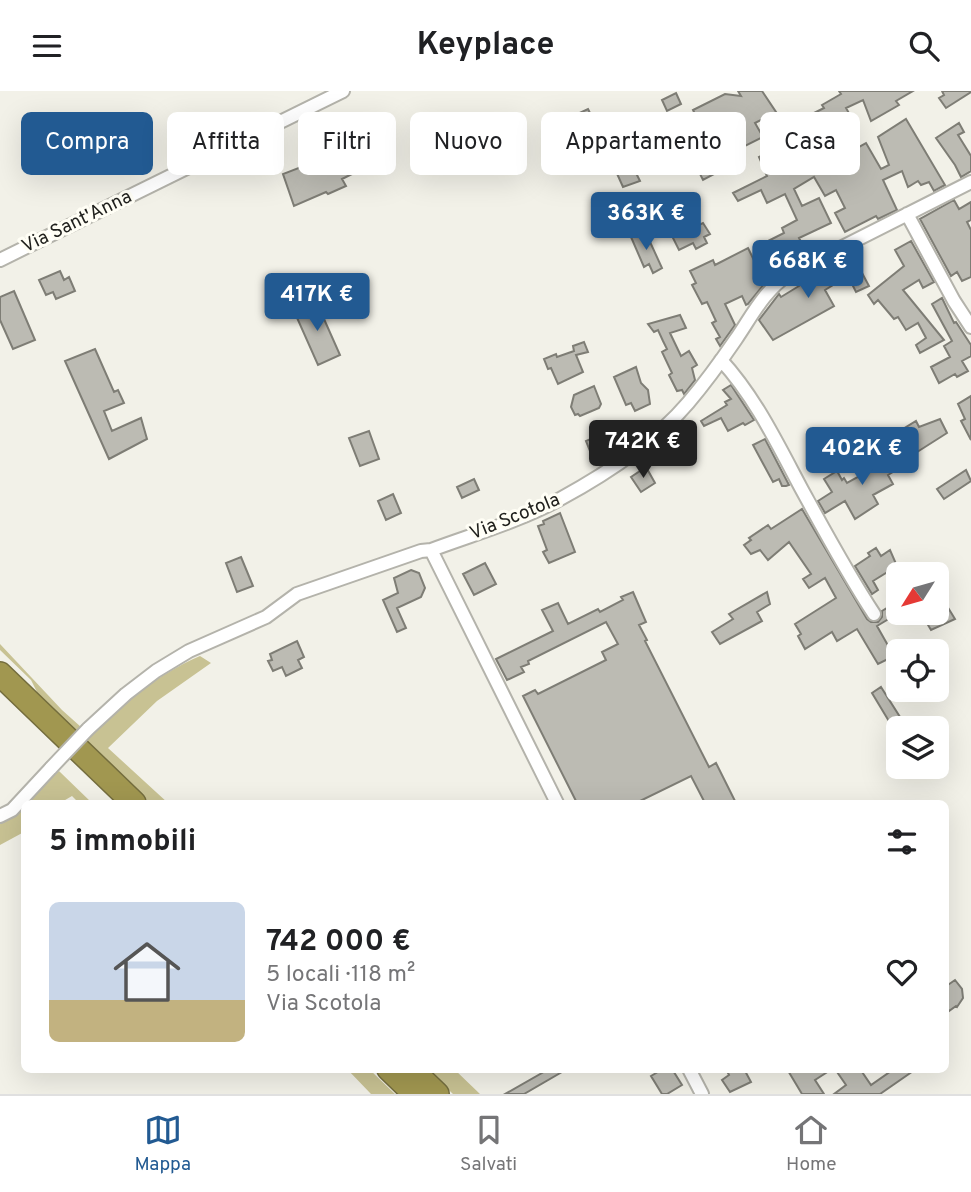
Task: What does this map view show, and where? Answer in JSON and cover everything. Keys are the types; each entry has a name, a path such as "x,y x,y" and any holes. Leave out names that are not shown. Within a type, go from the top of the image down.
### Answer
{"highway":[{"path":"0,674 131,800"},
{"path":"0,695 110,800"},
{"path":"393,1073 415,1094"},
{"path":"415,1073 437,1094"}],"street":[{"name":"Via Sant'Anna","path":"0,260 343,91"},
{"name":"Via Scotola","path":"21,800 125,694 189,651 265,617 296,594 421,551 431,550 528,514 560,500 594,479 637,451 676,417 721,360 762,297 775,283 971,182"},
{"path":"907,214 971,327"},
{"path":"721,360 735,376 774,436 845,568 874,614"},
{"path":"431,550 556,800"},
{"name":"Via Scotola","path":"0,816 12,810 21,800"},
{"path":"691,1073 702,1094"}],"shaded area":[{"path":"0,644 62,710 91,736 129,701 168,672 200,656 211,663 157,701 108,748 165,800 147,800 40,698 31,680 0,650"},
{"path":"59,771 89,800 76,800 72,796 65,800 27,800"},
{"path":"21,805 21,834 0,845 0,820"},
{"path":"351,1073 373,1073 395,1094 371,1094"},
{"path":"431,1073 458,1073 480,1094 453,1094"}],"building":[{"path":"738,91 762,91 776,112 760,112 760,120 755,123 760,138 746,146 746,112 693,110 725,94 741,96"},
{"path":"839,91 913,91 896,101 899,105 871,121 863,100 846,108 848,112 816,112 824,108 822,105 841,94"},
{"path":"942,91 971,92 946,108 939,98 944,95"},
{"path":"676,93 681,104 667,111 662,100"},
{"path":"906,119 945,185 934,191 929,182 921,185 918,181 908,187 902,171 883,180 897,210 878,219 876,216 845,232 835,213 845,208 836,190 825,196 814,177 794,189 802,206 819,198 831,223 799,238 808,255 797,260 792,252 774,260 766,242 784,233 782,228 797,220 785,194 767,203 761,190 738,201 733,193 767,175 860,175 860,146 866,143 881,169 889,165 878,137"},
{"path":"959,123 964,132 958,135 971,156 971,171 961,177 936,138"},
{"path":"298,168 298,175 350,175 342,179 346,186 294,206 284,174"},
{"path":"618,175 637,175 640,181 623,187"},
{"path":"954,200 959,209 971,202 971,220 967,222 971,230 971,277 962,281 957,272 951,276 920,219"},
{"path":"687,207 697,226 703,223 710,234 704,237 707,243 696,249 693,243 679,250 670,232 683,225 676,212"},
{"path":"645,231 662,268 653,273 649,264 644,267 631,237"},
{"path":"911,241 934,282 923,288 919,280 903,290 944,340 920,353 916,345 926,338 918,323 906,330 898,317 894,319 878,300 874,304 868,295 904,266 895,250"},
{"path":"748,248 765,283 748,304 746,305 742,296 725,304 735,325 720,346 716,339 720,337 712,323 716,321 707,302 702,304 692,285 696,283 690,271 713,260 715,265"},
{"path":"853,256 869,286 856,292 848,276 825,290 834,306 773,340 759,320 779,294 781,297 807,278 811,285 841,267 842,262"},
{"path":"60,271 64,280 69,277 75,291 56,299 53,292 46,295 39,280"},
{"path":"14,291 35,340 13,349 0,320 0,297"},
{"path":"942,298 954,323 956,322 971,345 971,356 962,361 968,371 957,377 955,374 939,383 931,367 950,357 944,346 952,341 932,304"},
{"path":"316,301 340,355 318,365 294,311"},
{"path":"680,315 686,328 670,333 681,356 689,351 697,365 692,368 695,380 684,394 682,390 677,391 669,375 672,373 662,352 667,349 658,330 654,332 648,324"},
{"path":"584,342 588,352 576,355 583,372 558,384 544,359 574,351 573,346"},
{"path":"95,349 114,392 118,390 124,403 104,411 112,431 141,418 147,439 109,459 65,361"},
{"path":"636,367 641,383 648,390 650,404 635,411 631,403 626,405 614,377"},
{"path":"731,385 754,420 728,431 721,418 704,426 701,421 727,405 725,402 731,399 723,390"},
{"path":"594,386 601,404 599,408 580,416 575,415 571,407 574,395"},
{"path":"971,396 971,440 961,421 965,419 958,404"},
{"path":"940,419 947,433 914,454 898,432 916,421 919,427"},
{"path":"618,422 628,445 592,456 586,441 598,436 596,431"},
{"path":"369,431 379,459 360,466 349,438"},
{"path":"765,439 789,485 782,486 779,479 773,482 753,445"},
{"path":"905,451 911,461 888,475 893,484 873,495 878,504 855,519 845,501 825,513 818,501 832,492 824,479 837,471 847,483"},
{"path":"646,467 655,483 641,492 631,477"},
{"path":"966,470 971,481 944,499 937,489"},
{"path":"474,479 479,490 462,498 457,487"},
{"path":"393,494 401,513 386,520 378,501"},
{"path":"802,509 867,619 878,622 882,611 886,609 886,621 877,626 886,642 886,660 878,664 857,629 837,641 832,632 805,649 795,624 836,598 825,578 809,588 803,579 811,574 789,542 768,560 760,550 751,554 744,545 751,540 749,538 768,525 771,529"},
{"path":"560,513 575,552 549,563 543,552 547,550 538,526"},
{"path":"876,548 881,556 890,550 895,562 886,562 886,573 873,581 878,590 872,594 855,566 870,556 868,553"},
{"path":"241,557 253,586 237,592 226,563"},
{"path":"485,563 496,584 474,595 463,574"},
{"path":"411,570 419,573 425,588 421,597 397,608 406,628 397,632 383,600 398,593 394,578"},
{"path":"633,592 646,622 639,625 647,640 645,641 709,767 716,763 734,800 703,800 691,776 642,800 575,800 523,696 535,690 538,694 606,660 602,652 618,644 606,622 528,661 529,664 521,667 524,672 507,680 496,659 553,631 542,610 558,603 568,624 598,609 600,612 623,600 621,597"},
{"path":"767,592 770,604 757,612 762,621 720,644 712,632 733,619 729,614"},
{"path":"949,609 955,619 949,622"},
{"path":"928,625 942,625 931,630"},
{"path":"297,641 304,657 298,660 302,668 286,676 282,667 273,671 268,661 272,660 270,654"},
{"path":"881,687 886,695 886,702 890,702 899,716 886,716 872,693"},
{"path":"955,980 962,989 963,998 957,1007 949,1011 949,984"},
{"path":"542,1073 560,1073 524,1094 505,1094"},
{"path":"656,1073 674,1073 682,1085 662,1094 651,1076"},
{"path":"728,1073 746,1073 751,1082 730,1092 722,1080"},
{"path":"789,1073 826,1073 815,1080 824,1094 802,1094"},
{"path":"838,1073 863,1073 871,1085 888,1073 910,1073 880,1094 834,1094 846,1085"}]}
